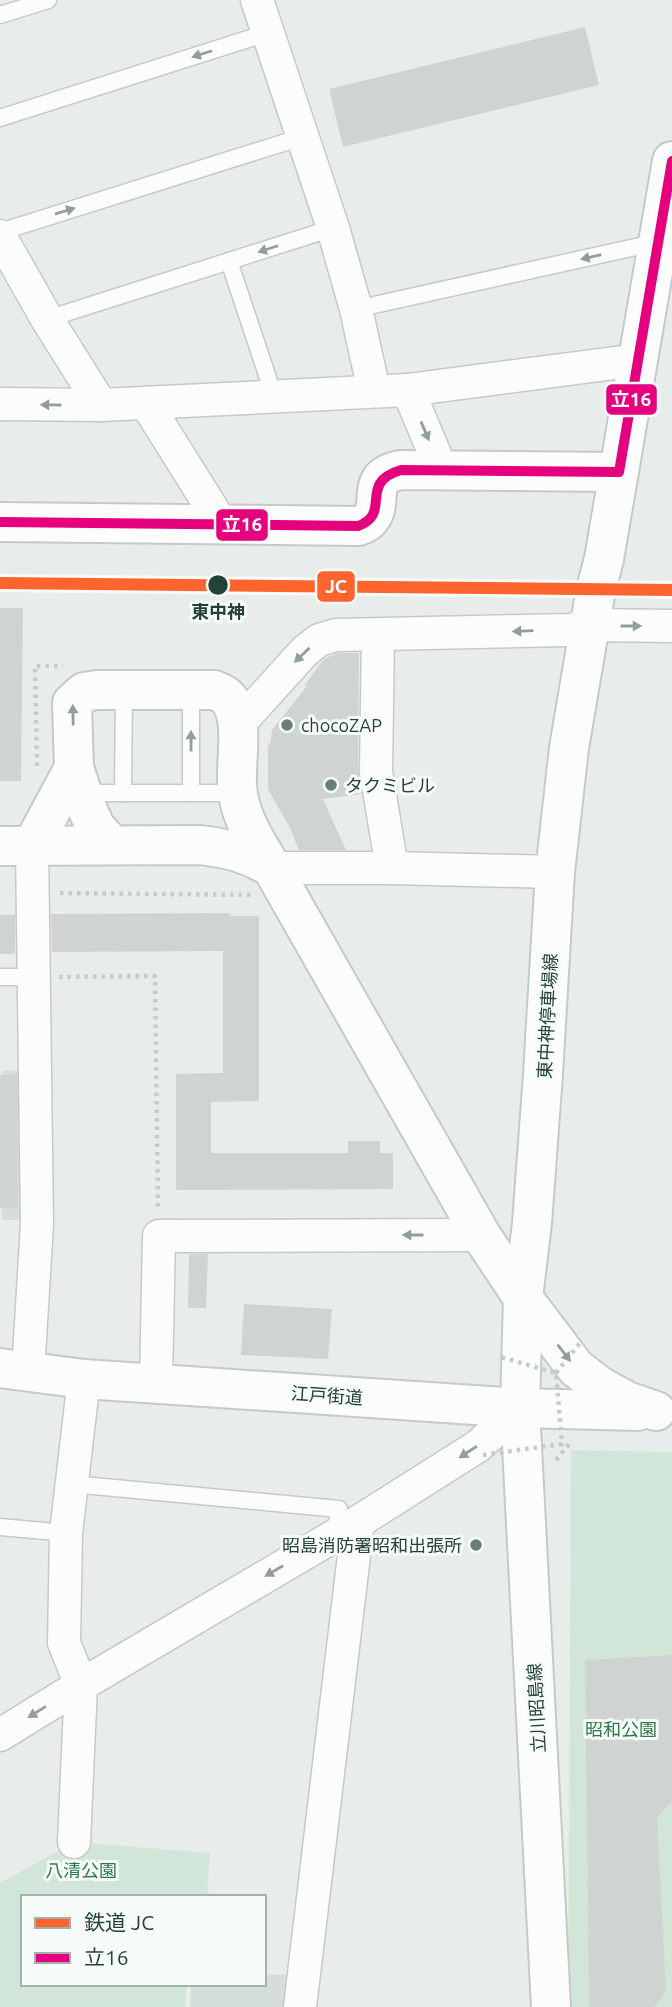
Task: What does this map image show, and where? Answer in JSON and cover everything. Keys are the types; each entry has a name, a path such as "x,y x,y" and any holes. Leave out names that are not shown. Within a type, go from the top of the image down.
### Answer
{"street":[{"path":"257,0 333,228 356,309 374,391"},
{"path":"591,625 672,161"},
{"path":"0,234 47,319 101,405"},
{"path":"0,404 101,405 408,390 638,360"},
{"path":"408,390 442,471"},
{"path":"146,402 214,510 217,524"},
{"path":"0,522 358,526 368,521 373,513 380,479 388,472 619,472"},
{"path":"237,726 296,660 319,640 335,635 570,629 591,625 672,626"},
{"name":"東中神停車場線","path":"520,1408 523,1298 532,1223 555,872 569,748 591,625"},
{"path":"378,635 376,772 391,868"},
{"path":"112,845 96,828 78,780 72,703 84,692 97,690 215,690 227,696 234,708 237,726 237,793 231,815 220,828 197,845"},
{"path":"16,846 78,780"},
{"name":"江戸街道","path":"237,793 256,842 263,881 481,1235 523,1298 576,1368 601,1387 627,1401 664,1411"},
{"path":"16,846 197,845 232,849 255,857 263,881 391,868 555,872"},
{"path":"14,1370 37,1224 34,977 16,846"},
{"path":"156,1383 158,1227 481,1235"},
{"name":"江戸街道","path":"14,1370 84,1379 520,1408 664,1411"},
{"path":"74,1842 81,1685 64,1643 66,1533 84,1379"},
{"path":"0,1735 346,1529 478,1446 520,1408"},
{"name":"立川昭島線","path":"520,1408 551,2007"},
{"path":"300,2007 346,1529"}],"lane":[{"path":"0,15 48,0"},
{"path":"0,118 267,33"},
{"path":"0,234 302,137"},
{"path":"47,319 333,228"},
{"path":"356,309 658,242"},
{"path":"229,261 274,396"},
{"path":"123,793 124,690"},
{"path":"191,690 191,793"},
{"path":"78,780 123,793 237,793"},
{"path":"0,977 34,977"},
{"path":"72,1484 339,1509 346,1529"},
{"path":"0,1527 66,1533"}],"path":[{"path":"49,893 263,881"},
{"path":"34,977 155,976 158,1227"},
{"path":"483,1455 562,1444 556,1373 580,1343"},
{"path":"497,1356 556,1373"}],"shaded area":[{"path":"24,1070 26,1220 2,1220 2,1071"},
{"path":"300,1974 296,2007 190,2007 191,1986 266,1986 266,1975"}],"green space":[{"name":"昭和公園","path":"571,1450 672,1452 672,2007 568,2007"},
{"name":"八清公園","path":"74,1842 210,1853 207,1890 211,1895 21,1895 21,1986 187,1986 185,2007 0,2007 0,1883"}],"building":[{"path":"585,27 599,85 343,147 329,89"},
{"path":"0,608 23,608 21,781 0,781"},
{"path":"339,653 359,653 358,772 361,794 323,799 346,850 299,850 268,789 268,745 272,730 307,686 305,685 322,661"},
{"path":"231,913 230,916 259,916 259,1101 211,1102 211,1153 348,1153 348,1141 380,1141 380,1153 393,1153 393,1189 176,1190 176,1074 223,1073 223,951 52,952 51,914"},
{"path":"0,915 15,915 15,954 0,954"},
{"path":"17,1074 18,1208 0,1208 0,1075"},
{"path":"189,1254 208,1254 206,1308 188,1308"},
{"path":"244,1304 332,1309 328,1359 241,1355"},
{"path":"672,1655 672,1801 657,1818 666,1992 654,2007 589,2007 585,1660"}],"rail line":[{"name":"JC","path":"0,583 672,590"}],"transit line":[{"name":"立16","path":"0,522 358,526 373,514 381,482 401,470 619,472 672,161"}],"place":[{"name":"東中神","path":"218,585"},
{"name":"chocoZAP","path":"287,725"},
{"name":"タクミビル","path":"331,785"},
{"name":"昭島消防署昭和出張所","path":"476,1545"}]}
